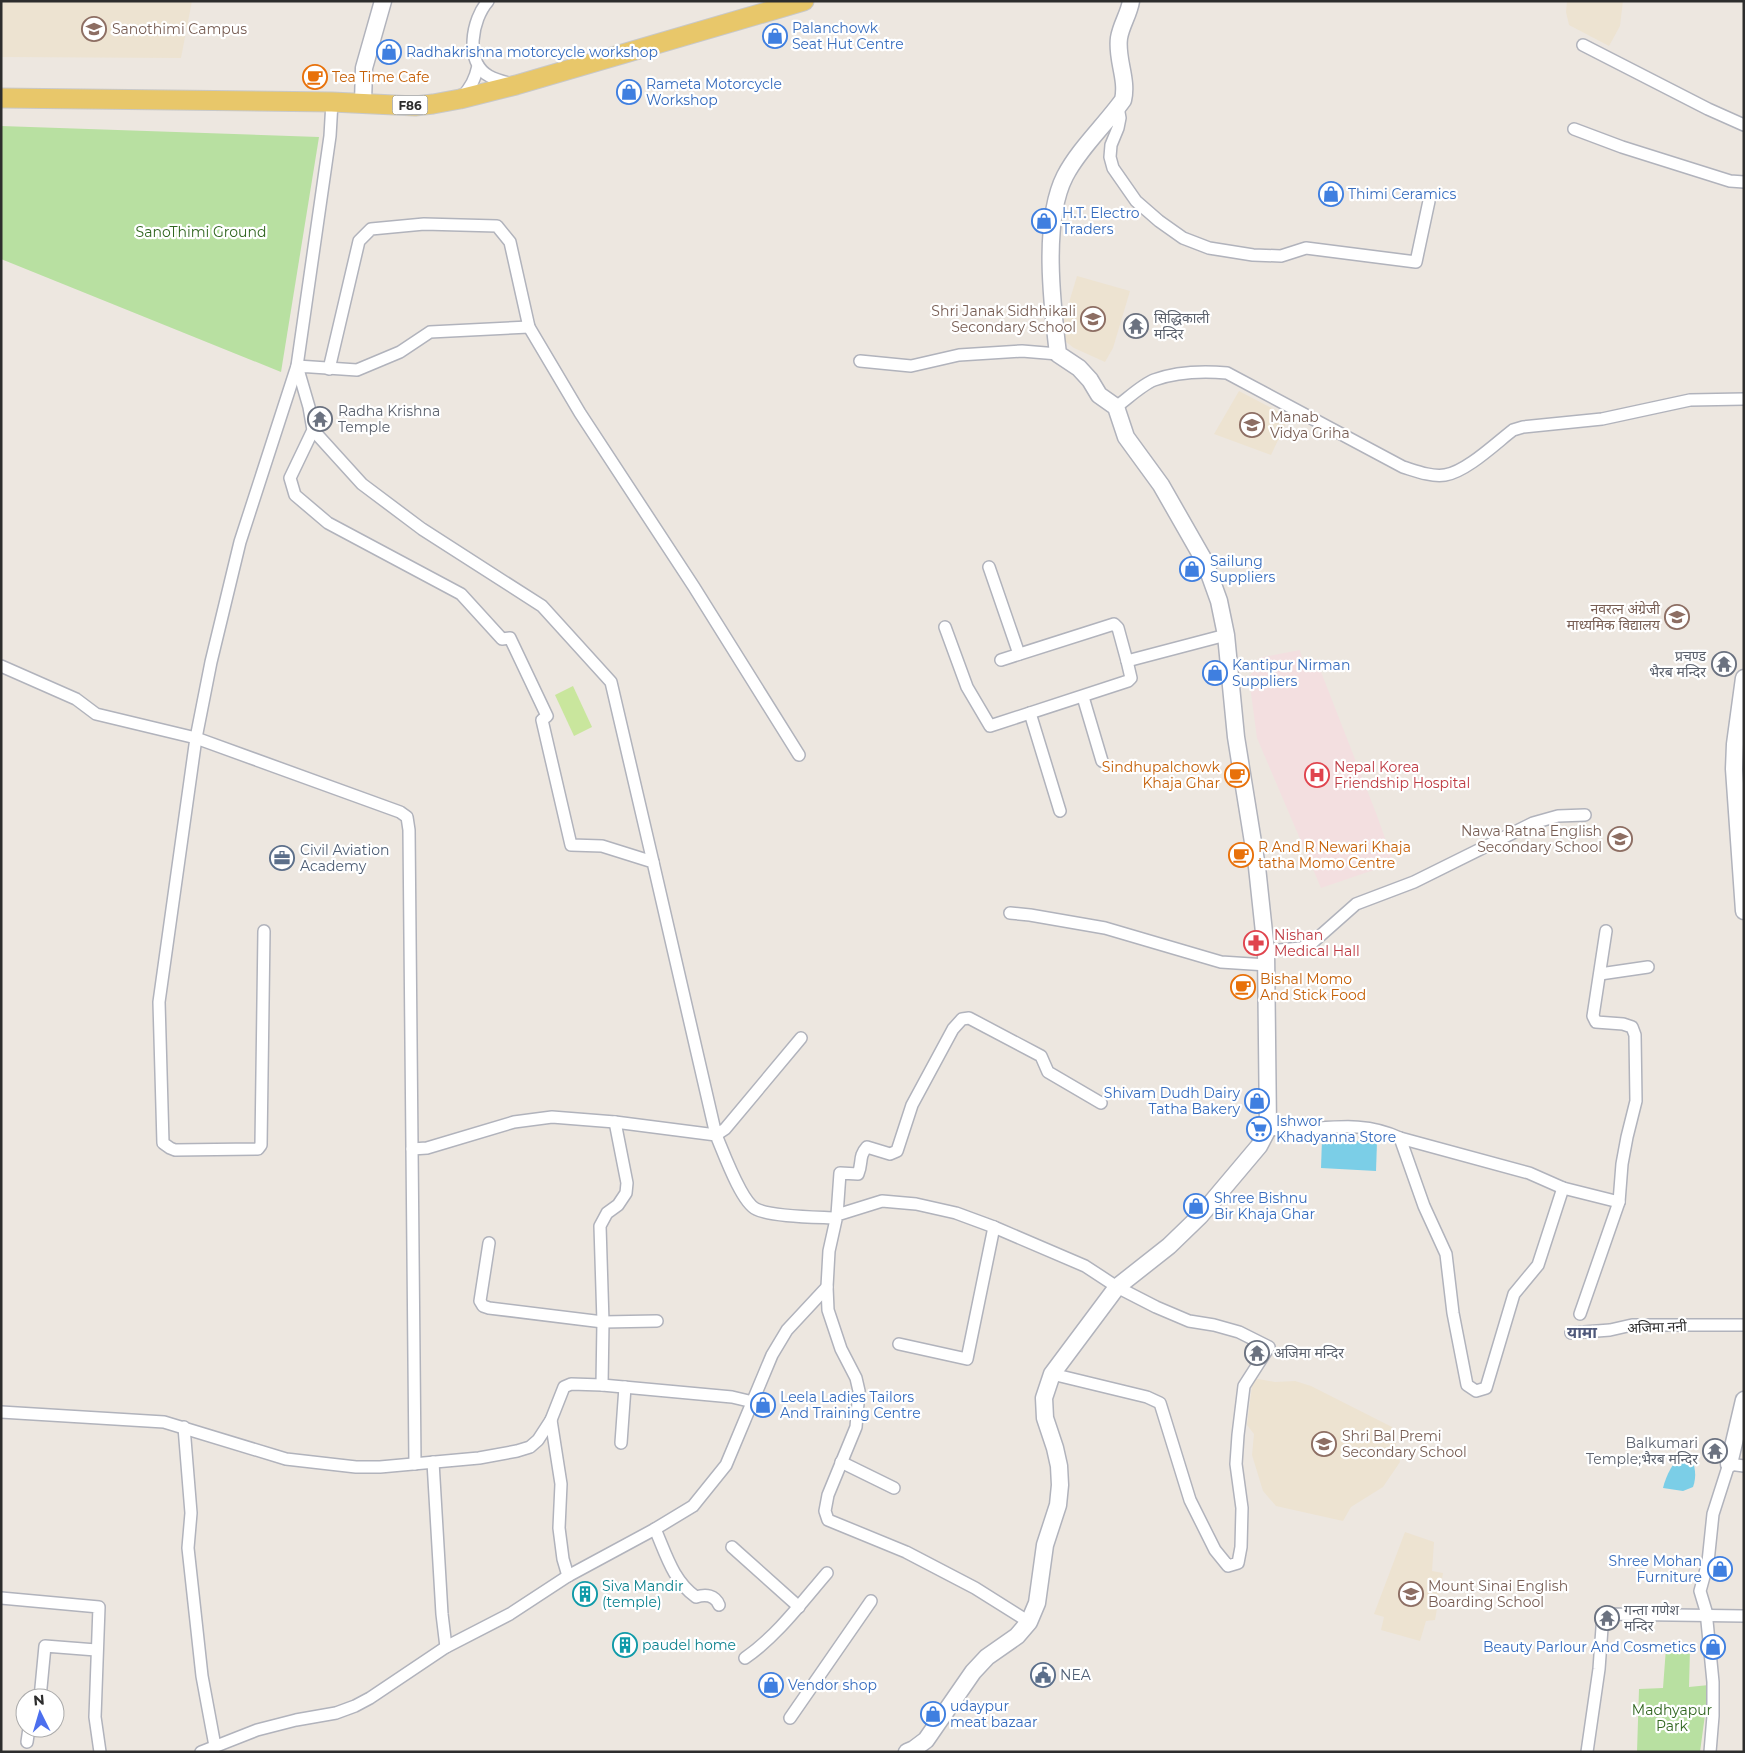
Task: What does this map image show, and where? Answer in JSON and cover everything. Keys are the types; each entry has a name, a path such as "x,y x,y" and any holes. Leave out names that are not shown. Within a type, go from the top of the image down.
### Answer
{"main road":[{"path":"363,103 364,68 383,1"},
{"name":"F86","path":"1,98 332,102 415,106 460,99 516,85 804,1"},
{"path":"907,1752 926,1740 973,1672 987,1657 1017,1636 1029,1622 1037,1603 1045,1545 1058,1505 1059,1491 1059,1466 1055,1448 1044,1418 1044,1398 1052,1374 1117,1287 1169,1246 1200,1216 1259,1146 1268,1129 1266,958 1257,866 1236,737 1226,635 1214,585 1205,562 1161,485 1126,437 1116,407 1099,395 1090,380 1079,368 1058,354 1053,308 1051,254 1055,207 1066,175 1123,100 1125,91 1119,39 1131,1"},
{"path":"1744,678 1740,744 1734,769 1744,910"},
{"path":"1736,1465 1744,1400"}],"street":[{"path":"460,99 475,78 478,66 475,54 474,29 478,17 488,1"},
{"path":"1582,45 1708,109 1744,125"},
{"path":"478,66 488,76 516,85"},
{"path":"264,931 261,1145 258,1149 175,1150 170,1148 163,1143 159,1002 196,738 211,662 240,542 296,366 330,136 332,102"},
{"path":"1118,107 1120,118 1111,145 1110,157 1113,168 1136,201 1159,221 1183,238 1209,248 1253,255 1281,256 1306,248 1416,262 1428,201"},
{"path":"1574,129 1622,147 1730,181 1744,182"},
{"path":"329,369 359,241 371,229 424,224 497,226 510,242 529,326 580,414 684,571 774,718 799,755"},
{"path":"296,366 357,370 400,352 430,332 529,326"},
{"path":"860,361 911,366 959,355 1022,351 1058,354"},
{"path":"296,366 309,406 313,430 362,484 422,529 542,606 611,682 716,1135 744,1198 754,1209 773,1213 836,1216 882,1201 916,1204 956,1213 1085,1266 1117,1287 1188,1321 1214,1324 1239,1332 1269,1347 1244,1386 1236,1464 1242,1508 1241,1547 1238,1563 1228,1566 1215,1550 1190,1500 1160,1403 1147,1397 1052,1374"},
{"path":"1116,407 1153,380 1208,371 1227,373 1403,467 1417,472 1444,475 1460,470 1513,430 1523,427 1602,419 1690,400 1744,399"},
{"path":"313,430 290,478 295,495 328,523 460,594 502,639 510,638 547,716 542,720 571,845 602,846 653,862"},
{"path":"989,566 1020,654"},
{"path":"945,627 967,687 990,726 1083,697 1128,681 1131,678 1118,628 1114,624 1001,660"},
{"path":"1127,661 1226,635"},
{"path":"1,666 76,699 96,714 196,738 400,812 407,817 409,830 409,994 415,1464"},
{"path":"1083,697 1102,760"},
{"path":"1030,713 1060,811"},
{"path":"1010,913 1030,914 1105,928 1221,962 1266,958 1312,943 1356,904 1414,882 1533,823 1558,816 1586,815"},
{"path":"1580,1314 1619,1202 1624,1155 1636,1101 1635,1035 1632,1027 1623,1024 1596,1022 1593,1016 1606,931"},
{"path":"1600,974 1648,967"},
{"path":"1029,1622 976,1588 906,1552 828,1520 825,1511 828,1495 856,1427 859,1391 856,1378 841,1349 828,1310 829,1250 836,1216 840,1173 858,1174 861,1154 866,1147 890,1154 896,1151 912,1105 953,1029 962,1019 969,1018 1041,1056 1048,1072 1101,1103"},
{"path":"412,1150 427,1148 514,1122 552,1117 615,1122 716,1135 725,1129 801,1038"},
{"path":"602,1385 603,1322 600,1226 607,1213 618,1205 626,1193 627,1183 615,1122"},
{"path":"1268,1129 1284,1131 1349,1126 1386,1131 1400,1138 1529,1173 1563,1188 1619,1202"},
{"path":"1400,1138 1424,1206 1446,1254 1453,1312 1468,1385 1476,1391 1486,1388 1514,1294 1538,1265 1563,1188"},
{"path":"899,1344 967,1358 994,1227"},
{"path":"489,1243 480,1300 483,1306 603,1322 657,1321"},
{"path":"201,1752 258,1730 296,1720 336,1713 355,1706 446,1647 510,1614 568,1576 655,1529 693,1506 726,1465 772,1355 787,1330 827,1287"},
{"name":"अजिमा ननी","path":"1572,1333 1610,1330 1632,1325 1744,1325"},
{"path":"1,1412 164,1422 286,1459 356,1467 478,1458 530,1447 538,1440 551,1420 564,1387 570,1384 602,1385 732,1397 753,1402"},
{"path":"621,1443 625,1387"},
{"path":"551,1420 561,1484 559,1528 563,1559 568,1576"},
{"path":"184,1427 191,1513 188,1548 202,1676 215,1746"},
{"path":"433,1462 442,1614 446,1647"},
{"path":"840,1462 894,1488"},
{"path":"1710,1752 1713,1682 1706,1616 1700,1591 1708,1562 1713,1514 1736,1465"},
{"path":"655,1529 674,1574 687,1591 696,1597 702,1595 712,1596 717,1599 719,1605"},
{"path":"732,1547 799,1606"},
{"path":"745,1658 758,1649 799,1606 826,1572"},
{"path":"1,1598 99,1607 95,1718 100,1752"},
{"path":"790,1718 871,1601"},
{"path":"1587,1752 1599,1670 1603,1614 1744,1616"},
{"path":"41,1688 45,1646 96,1650"},
{"path":"27,1742 28,1738"}],"shaded area":[{"name":"Sanothimi Campus","path":"1,1 192,1 181,58 1,57"},
{"path":"1567,1 1623,1 1620,26 1609,46 1569,25 1566,12"},
{"name":"Shri Janak Sidhhikali Secondary School","path":"1077,276 1130,291 1113,348 1105,362 1074,348 1061,338 1061,329"},
{"name":"Manab Vidya Griha","path":"1239,391 1289,417 1271,455 1214,434"},
{"name":"Nepal Korea Friendship Hospital","path":"1300,650 1303,663 1316,659 1394,863 1321,888 1257,738 1249,678 1259,658"},
{"name":"Shri Bal Premi Secondary School","path":"1253,1378 1275,1382 1295,1381 1311,1386 1392,1427 1400,1462 1383,1487 1351,1507 1343,1521 1276,1506 1263,1491 1252,1455 1254,1434 1247,1425"},
{"name":"Mount Sinai English Boarding School","path":"1405,1532 1434,1542 1432,1571 1443,1573 1435,1620 1426,1621 1420,1641 1381,1630 1384,1617 1374,1614"}],"green space":[{"name":"SanoThimi Ground","path":"1,126 319,137 281,372 1,259"},
{"path":"573,686 592,727 574,736 555,695"},
{"name":"Madhyapur Park","path":"1666,1648 1690,1649 1689,1687 1709,1685 1700,1752 1637,1752 1639,1689 1663,1688"}],"water":[{"path":"1322,1139 1377,1142 1376,1171 1321,1168"},
{"path":"1685,1453 1691,1455 1694,1464 1693,1487 1683,1491 1663,1488 1671,1469"}],"place":[{"name":"Sanothimi Campus","path":"94,29"},
{"name":"Palanchowk Seat Hut Centre","path":"775,36"},
{"name":"Radhakrishna motorcycle workshop","path":"389,52"},
{"name":"Tea Time Cafe","path":"315,77"},
{"name":"Rameta Motorcycle Workshop","path":"629,92"},
{"name":"Thimi Ceramics","path":"1331,194"},
{"name":"H.T. Electro Traders","path":"1044,221"},
{"name":"Shri Janak Sidhhikali Secondary School","path":"1093,319"},
{"name":"सिद्धिकाली मन्दिर","path":"1136,326"},
{"name":"Radha Krishna Temple","path":"320,419"},
{"name":"Manab Vidya Griha","path":"1252,425"},
{"name":"Sailung Suppliers","path":"1192,569"},
{"name":"नवरत्न अंग्रेजी माध्यमिक विद्यालय","path":"1677,617"},
{"name":"प्रचण्ड भैरब मन्दिर","path":"1724,664"},
{"name":"Kantipur Nirman Suppliers","path":"1215,673"},
{"name":"Sindhupalchowk Khaja Ghar","path":"1237,775"},
{"name":"Nepal Korea Friendship Hospital","path":"1317,775"},
{"name":"Nawa Ratna English Secondary School","path":"1620,839"},
{"name":"R And R Newari Khaja tatha Momo Centre","path":"1241,855"},
{"name":"Civil Aviation Academy","path":"282,858"},
{"name":"Nishan Medical Hall","path":"1256,943"},
{"name":"Bishal Momo And Stick Food","path":"1243,987"},
{"name":"Shivam Dudh Dairy Tatha Bakery","path":"1257,1101"},
{"name":"Ishwor Khadyanna Store","path":"1259,1129"},
{"name":"Shree Bishnu Bir Khaja Ghar","path":"1196,1206"},
{"name":"अजिमा मन्दिर","path":"1257,1353"},
{"name":"Leela Ladies Tailors And Training Centre","path":"763,1405"},
{"name":"Shri Bal Premi Secondary School","path":"1324,1444"},
{"name":"Balkumari Temple;भैरब मन्दिर","path":"1715,1451"},
{"name":"Shree Mohan Furniture","path":"1720,1569"},
{"name":"Siva Mandir (temple)","path":"585,1594"},
{"name":"Mount Sinai English Boarding School","path":"1411,1594"},
{"name":"गन्ता गणेश मन्दिर","path":"1607,1618"},
{"name":"paudel home","path":"625,1645"},
{"name":"Beauty Parlour And Cosmetics","path":"1713,1647"},
{"name":"NEA","path":"1043,1675"},
{"name":"Vendor shop","path":"771,1685"},
{"name":"udaypur meat bazaar","path":"933,1714"}],"district":[{"name":"यामा","path":"1582,1332"}]}
